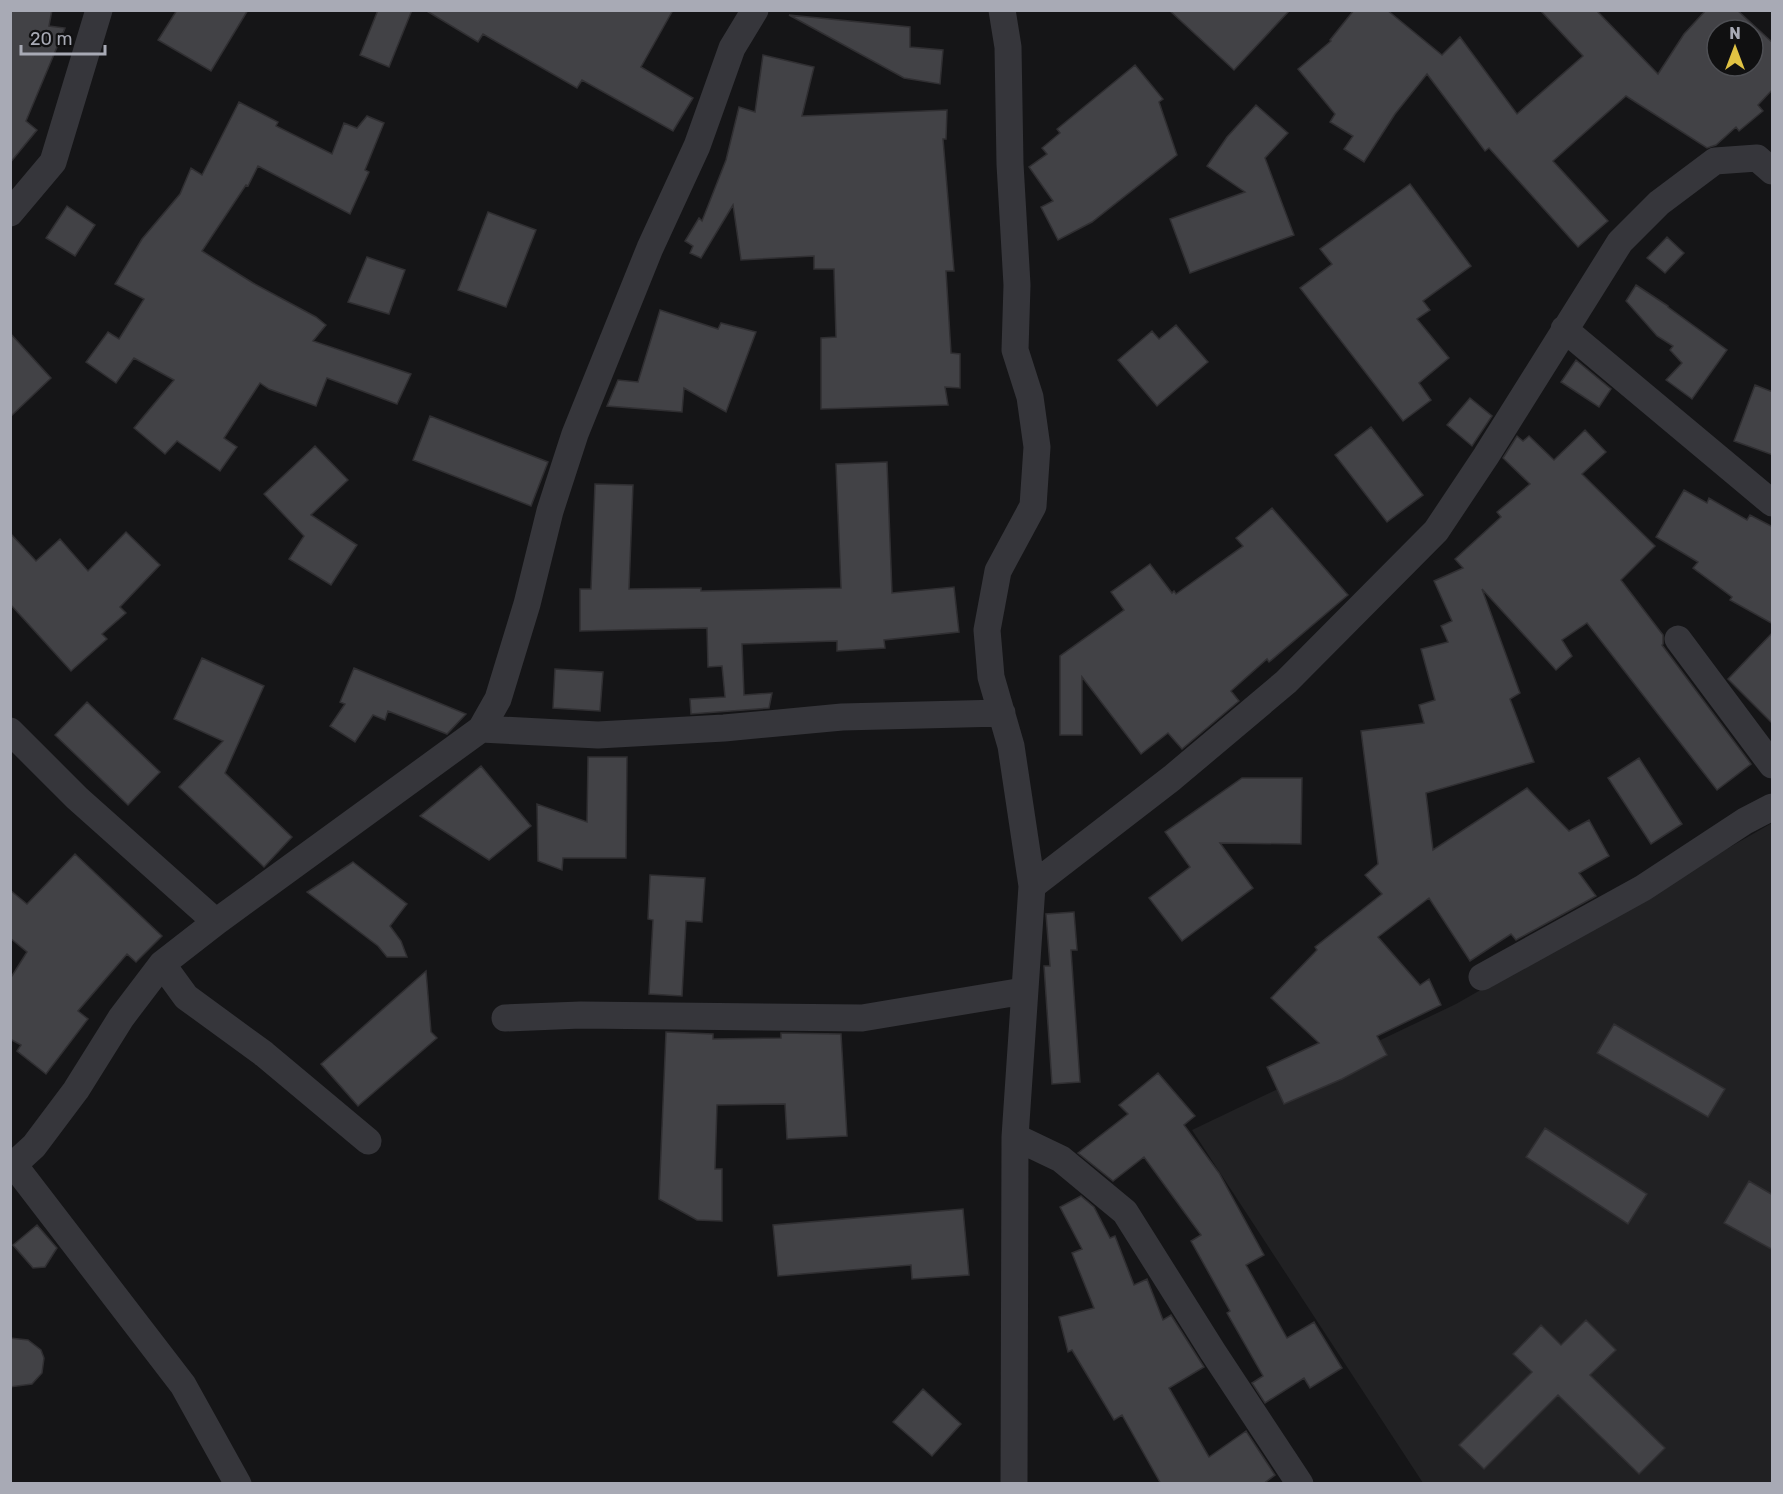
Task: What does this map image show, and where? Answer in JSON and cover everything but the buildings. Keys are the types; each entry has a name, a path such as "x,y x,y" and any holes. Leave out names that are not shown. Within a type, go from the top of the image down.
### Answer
{"street":[{"path":"10,213 53,162 99,10"},
{"path":"238,1484 183,1385 12,1167 34,1146 69,1099 120,1018 162,964 481,729 498,699 527,604 550,511 575,434 650,248 697,146 732,48 756,10"},
{"path":"1002,10 1008,47 1010,164 1017,285 1015,350 1030,397 1036,447 1033,506 998,570 987,630 991,677 1011,746 1032,886 1015,1137 1014,1484"},
{"path":"1032,886 1172,778 1286,682 1436,531 1486,456 1620,242 1659,203 1715,161 1757,158 1773,171"},
{"path":"1564,329 1773,503"},
{"path":"1678,639 1773,765"},
{"path":"481,729 598,735 724,728 842,717 1002,713"},
{"path":"10,731 77,798 216,922"},
{"path":"1482,977 1643,888 1745,821 1773,807"},
{"path":"162,964 186,997 264,1054 368,1141"},
{"path":"505,1018 581,1015 862,1018 1024,991"},
{"path":"1015,1137 1061,1159 1125,1212 1213,1353 1300,1484"}],"shaded area":[{"path":"1772,823 1772,1483 1423,1483 1192,1130 1456,1004"}]}
